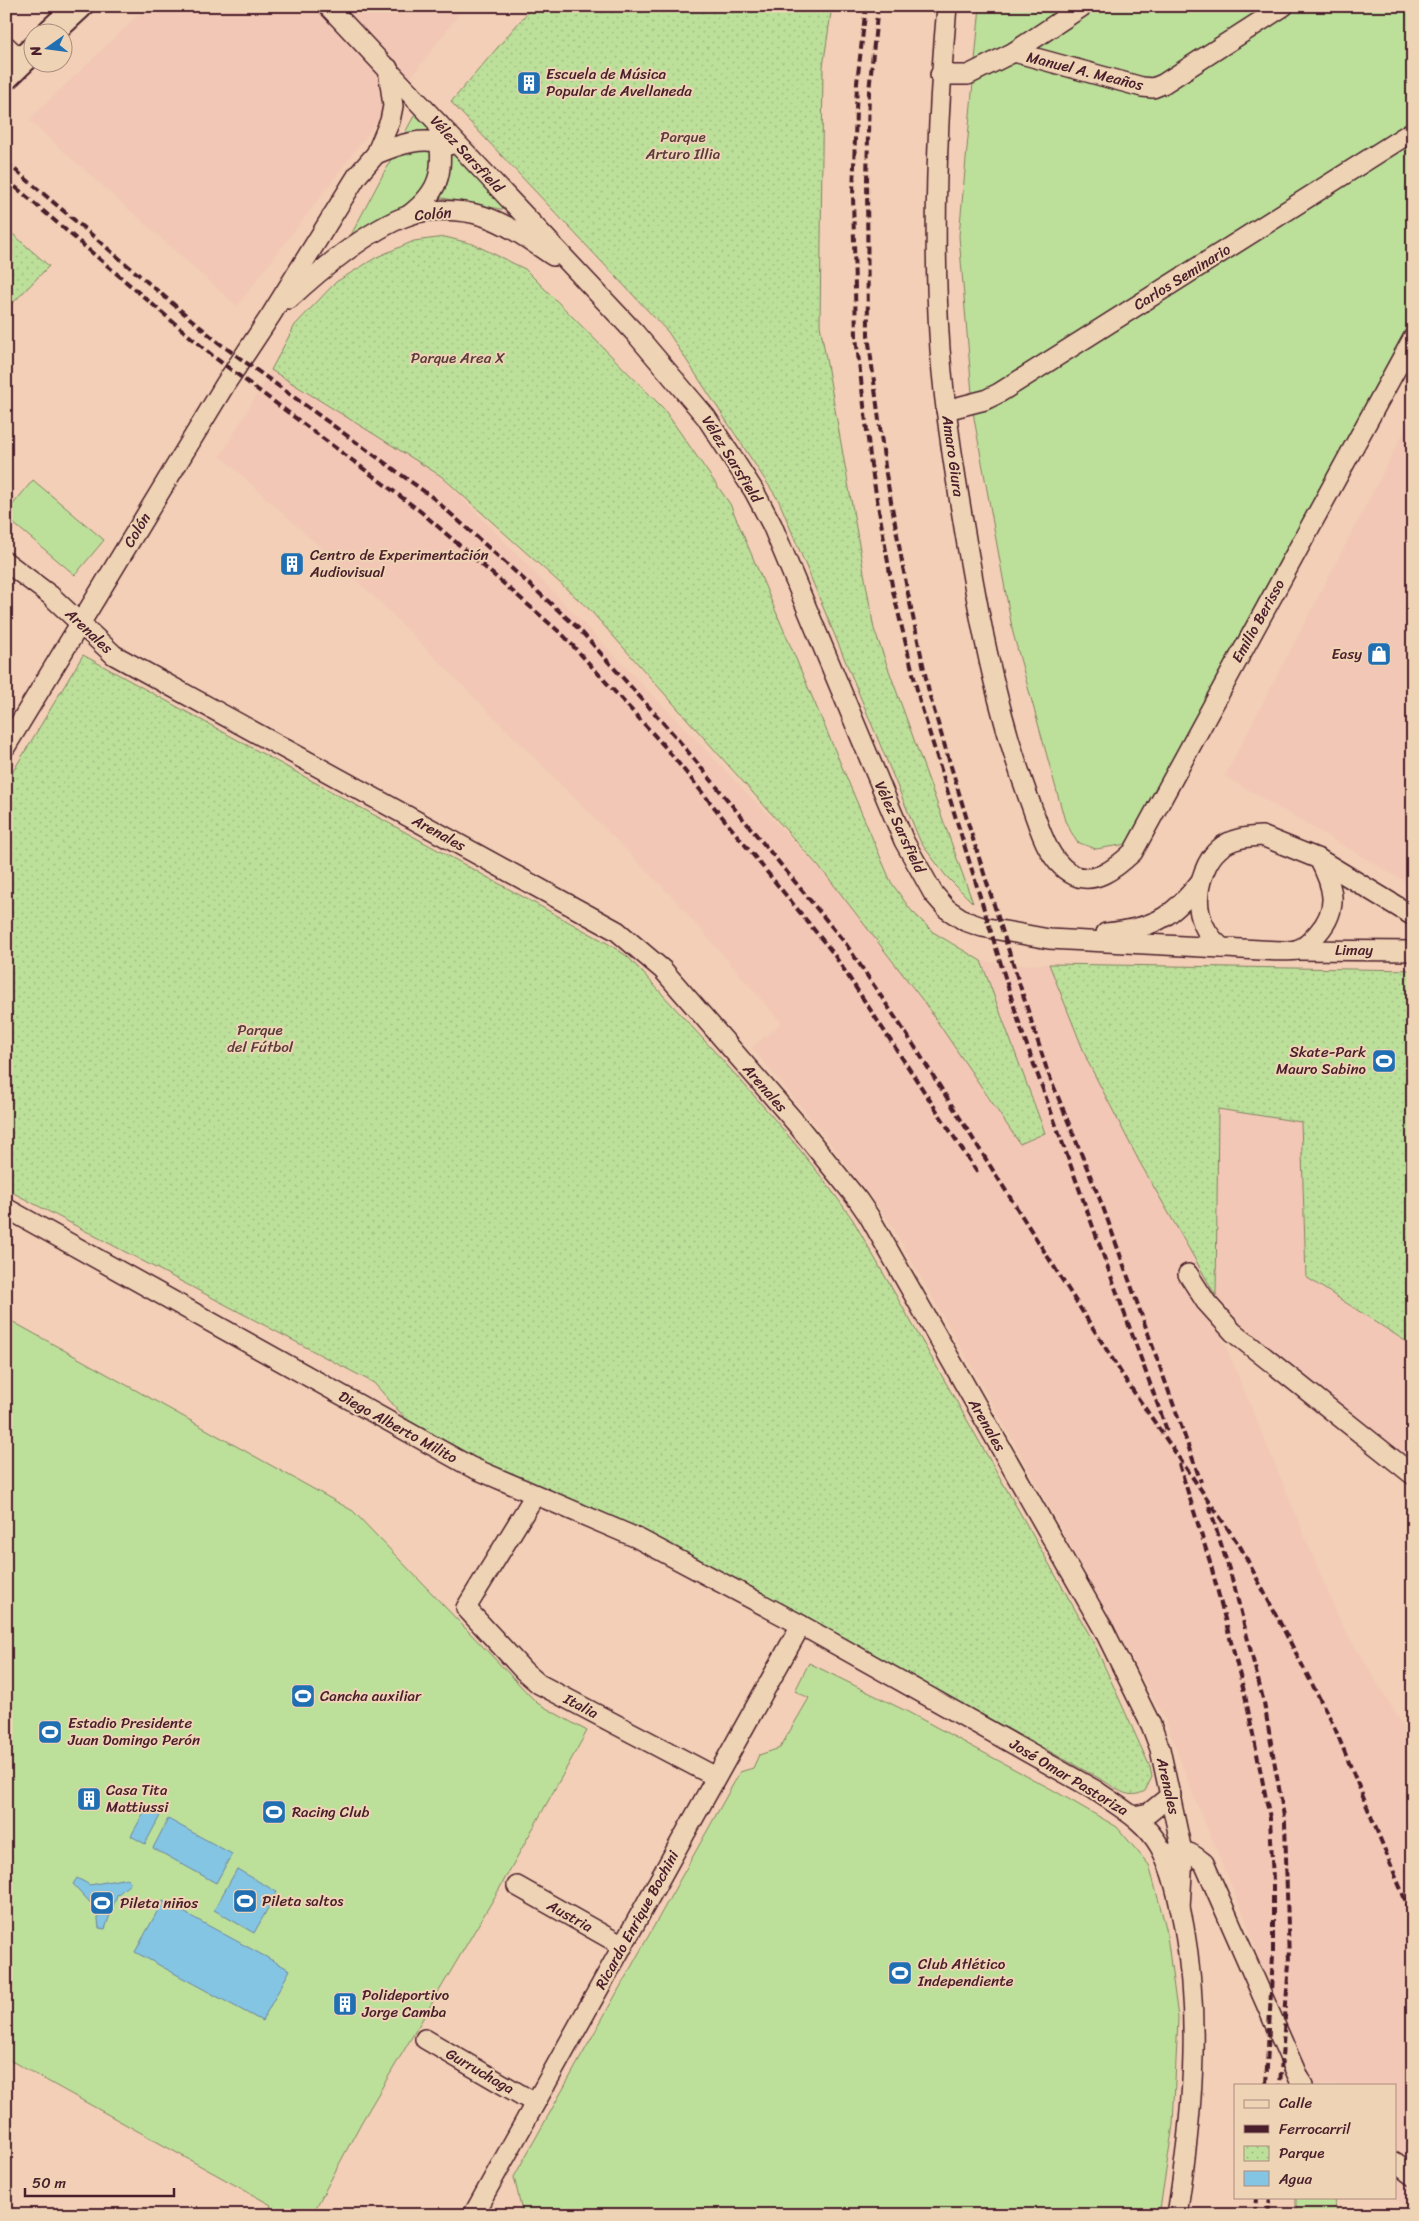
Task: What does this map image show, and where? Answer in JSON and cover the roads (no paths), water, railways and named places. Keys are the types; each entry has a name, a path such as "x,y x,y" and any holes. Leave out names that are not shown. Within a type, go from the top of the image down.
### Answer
{"main road":[{"path":"62,22 79,6"}],"street":[{"name":"Vélez Sarsfield","path":"328,6 635,332 697,406 754,492 791,567 904,840 933,893 947,909 965,921 1012,933 1049,939 1222,948"},
{"name":"Amaro Giura","path":"947,6 940,75 937,160 938,294 940,347 946,410 975,594 1003,723 1042,834 1059,864 1070,874 1081,877"},
{"path":"940,75 968,75 1014,52 1083,6"},
{"name":"Manuel A. Meaños","path":"1014,52 1142,87 1153,88 1164,84 1284,6"},
{"name":"Colón","path":"6,746 226,383 358,176 376,154 390,121 393,106 388,68"},
{"path":"409,216 424,204 432,194 438,179 441,161 438,123"},
{"name":"Carlos Seminario","path":"946,410 985,400 999,393 1413,131"},
{"path":"376,154 408,142 422,140 440,142 462,150"},
{"name":"Colón","path":"271,315 310,279 343,254 384,228 409,216 440,211 481,215 497,222 536,244 581,275"},
{"name":"Emilio Berisso","path":"1081,877 1092,878 1106,873 1121,864 1133,852 1413,338"},
{"name":"Arenales","path":"6,562 50,595 114,654 617,931 663,970 794,1122 869,1216 1104,1630 1151,1725 1160,1749 1182,1850 1180,1908"},
{"path":"1318,859 1328,876 1332,893 1332,909 1326,924 1314,938 1296,950 1222,948 1206,931 1199,916 1198,907 1200,882 1208,862 1219,849 1244,837 1262,836 1318,859 1413,916"},
{"name":"Vélez Sarsfield","path":"1049,939 1131,930 1140,927 1171,913 1183,904 1200,882"},
{"name":"Limay","path":"1296,950 1413,950"},
{"name":"Diego Alberto Milito","path":"6,1208 470,1467 637,1538 801,1625"},
{"path":"1188,1274 1206,1302 1233,1332 1413,1475"},
{"name":"Italia","path":"535,1496 466,1608 524,1671 539,1684 716,1777"},
{"name":"Ricardo Enrique Bochini","path":"473,2215 801,1625"},
{"name":"José Omar Pastoriza","path":"801,1625 1095,1790 1134,1816 1151,1834 1164,1856 1180,1908 1192,1993 1194,2049 1189,2130 1177,2215"},
{"path":"1134,1816 1149,1813 1171,1795"},
{"path":"1164,1856 1182,1850 1192,1853 1204,1863 1298,2079 1302,2084"},
{"name":"Austria","path":"517,1886 623,1946"},
{"name":"Gurruchaga","path":"425,2039 535,2103"},
{"path":"1396,2163 1413,2176"}],"water":[{"path":"147,1807 161,1814 145,1844 131,1836"},
{"path":"168,1819 232,1854 216,1883 153,1848"},
{"name":"Pileta saltos","path":"237,1869 277,1892 254,1933 214,1910"},
{"name":"Pileta niños","path":"77,1878 90,1885 127,1878 131,1883 117,1895 105,1929 99,1928 97,1910 73,1884"},
{"path":"163,1901 290,1970 262,2021 135,1952"}],"railway":[{"path":"866,6 857,83 853,194 856,337 871,465 893,591 920,702 1021,1029 1168,1433"},
{"path":"878,6 869,91 867,180 868,335 886,474 907,589 930,697 972,836 1047,1070 1103,1207 1201,1482"},
{"path":"6,162 219,343 432,497 578,628 675,736 846,944 913,1044 1127,1382 1241,1548 1334,1726 1413,1919"},
{"path":"6,179 214,357 420,511 564,636 666,748 833,953 979,1175"},
{"path":"1179,1464 1210,1562 1245,1695 1270,1818 1273,1881 1273,1955 1266,2084"},
{"path":"1209,1506 1234,1585 1264,1703 1285,1822 1289,1963 1280,2084"},
{"path":"1255,2215 1256,2198"},
{"path":"1268,2215 1270,2198"}],"place":[{"name":"Escuela de Música Popular de Avellaneda","path":"529,83"},
{"name":"Centro de Experimentación Audiovisual","path":"292,564"},
{"name":"Easy","path":"1379,654"},
{"name":"Skate-Park Mauro Sabino","path":"1384,1061"},
{"name":"Cancha auxiliar","path":"303,1696"},
{"name":"Estadio Presidente Juan Domingo Perón","path":"50,1732"},
{"name":"Casa Tita Mattiussi","path":"89,1799"},
{"name":"Racing Club","path":"274,1812"},
{"name":"Pileta saltos","path":"245,1901"},
{"name":"Pileta niños","path":"102,1903"},
{"name":"Club Atlético Independiente","path":"900,1973"},
{"name":"Polideportivo Jorge Camba","path":"345,2004"}],"park label":[{"name":"Parque Arturo Illia","path":"683,146"},
{"name":"Parque Area X","path":"458,358"},
{"name":"Parque del Fútbol","path":"260,1038"}]}
